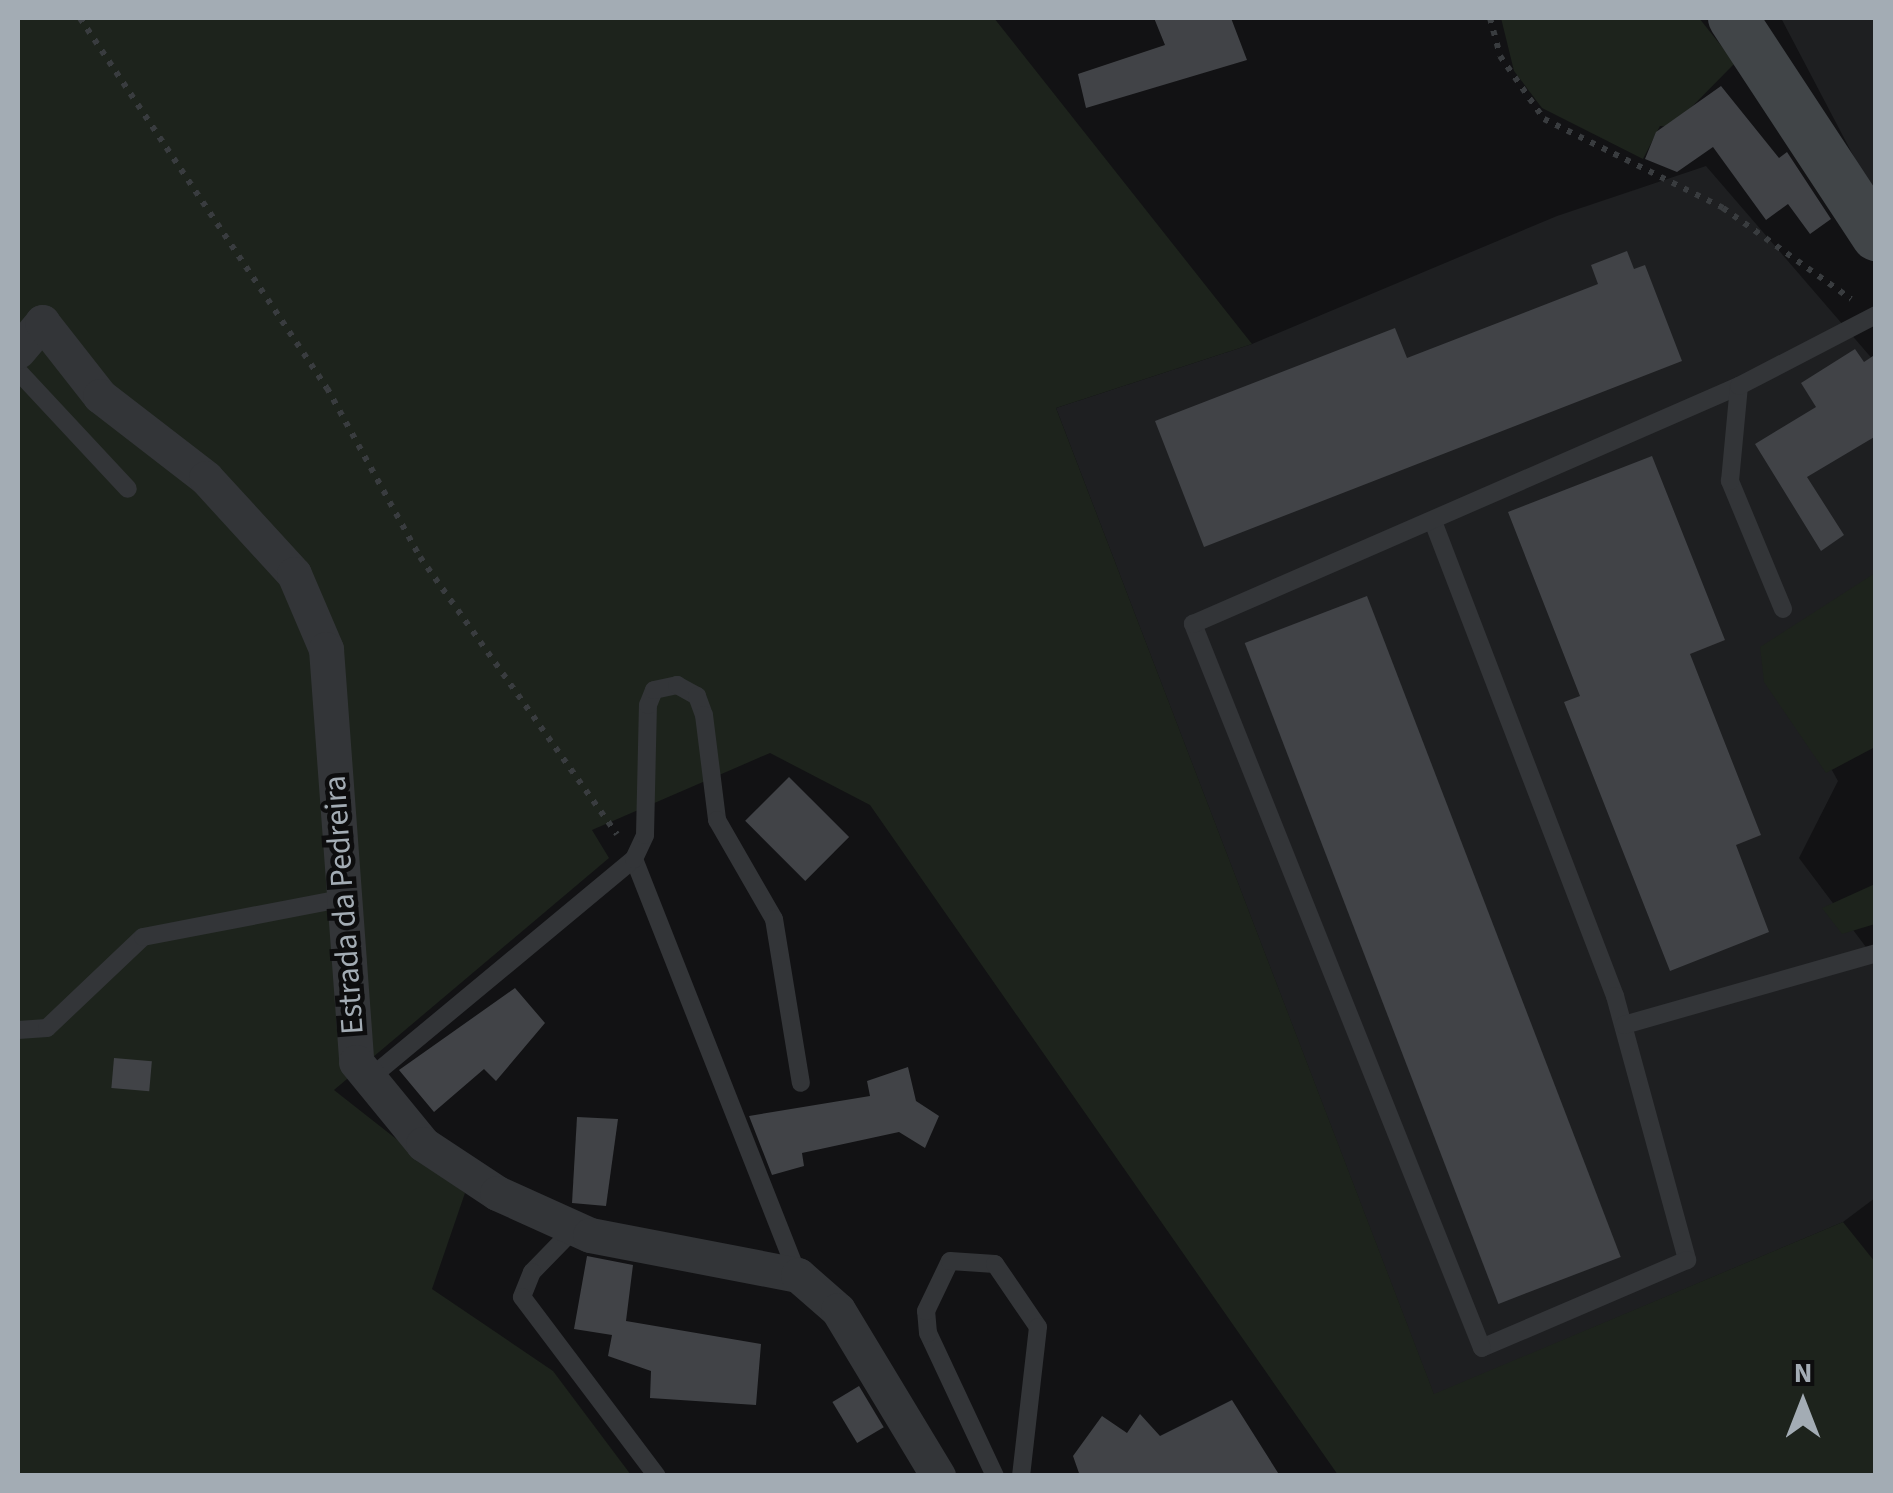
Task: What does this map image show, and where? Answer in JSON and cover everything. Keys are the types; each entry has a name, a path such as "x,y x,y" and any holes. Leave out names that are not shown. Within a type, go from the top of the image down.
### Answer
{"street":[{"path":"1733,18 1876,236"},
{"name":"Estrada da Pedreira","path":"18,351 42,322 100,396 206,478 294,574 326,649 340,899 356,1062 423,1144 498,1193 574,1229 676,1258 798,1275"},
{"path":"798,1275 838,1310 938,1476"}],"lane":[{"path":"1434,524 1624,1025 1688,1260 1482,1348 1193,624 1434,524 1739,386 1876,314"},
{"path":"18,372 128,489"},
{"path":"1739,386 1730,481 1783,609"},
{"path":"370,1078 634,859 645,835 648,704 654,690 677,684 698,696 704,715 717,820 774,919 801,1083"},
{"path":"634,859 798,1275"},
{"path":"18,1030 47,1028 143,937 340,899"},
{"path":"1624,1025 1876,953"},
{"path":"574,1229 532,1272 522,1297 657,1476"},
{"path":"995,1476 928,1333 926,1311 950,1261 995,1264 1038,1328 1021,1476"}],"path":[{"path":"80,18 327,388 420,557 634,859"},
{"path":"1490,18 1500,56 1544,119 1723,208 1859,303"}],"shaded area":[{"path":"18,18 994,18 1252,344 1056,408 1434,1394 1843,1222 1875,1262 1875,1475 1338,1475 870,805 770,753 592,830 609,858 334,1090 465,1193 432,1289 553,1371 631,1475 18,1475"},
{"path":"1501,18 1699,18 1735,63 1672,127 1660,126 1643,159 1542,108 1514,71"},
{"path":"1781,18 1875,18 1875,197"},
{"path":"1706,166 1875,362 1875,585 1768,655 1838,781 1799,858 1875,959 1875,1198 1843,1222 1434,1395 1056,408 1252,344 1557,216"},
{"path":"1875,573 1875,747 1826,773 1764,682 1760,647"},
{"path":"1875,884 1875,924 1842,934 1822,908"}],"building":[{"path":"1154,18 1231,18 1247,60 1086,108 1078,74 1165,45"},
{"path":"1721,86 1779,158 1787,152 1831,219 1810,234 1788,204 1766,220 1713,147 1677,172 1645,159 1656,132"},
{"path":"1627,251 1634,269 1645,265 1682,361 1204,547 1155,421 1395,328 1407,358 1598,284 1591,265"},
{"path":"1855,349 1864,362 1876,354 1876,436 1807,477 1844,535 1821,551 1755,444 1816,407 1801,383"},
{"path":"1652,456 1725,640 1690,654 1761,835 1736,845 1769,932 1670,971 1564,702 1580,696 1508,512"},
{"path":"1367,596 1621,1257 1498,1304 1245,643"},
{"path":"789,777 849,837 805,881 745,821"},
{"path":"515,988 545,1023 496,1081 484,1069 434,1112 399,1070"},
{"path":"114,1058 152,1061 149,1091 111,1088"},
{"path":"908,1067 916,1101 939,1116 925,1148 899,1132 802,1153 804,1166 772,1175 749,1116 870,1096 867,1081"},
{"path":"577,1117 618,1119 606,1206 572,1203"},
{"path":"587,1256 633,1265 626,1321 761,1344 756,1405 650,1398 651,1371 608,1356 612,1335 574,1329"},
{"path":"859,1386 884,1427 857,1443 832,1402"},
{"path":"1232,1400 1280,1476 1080,1476 1073,1456 1102,1416 1127,1433 1140,1414 1160,1436"}]}
